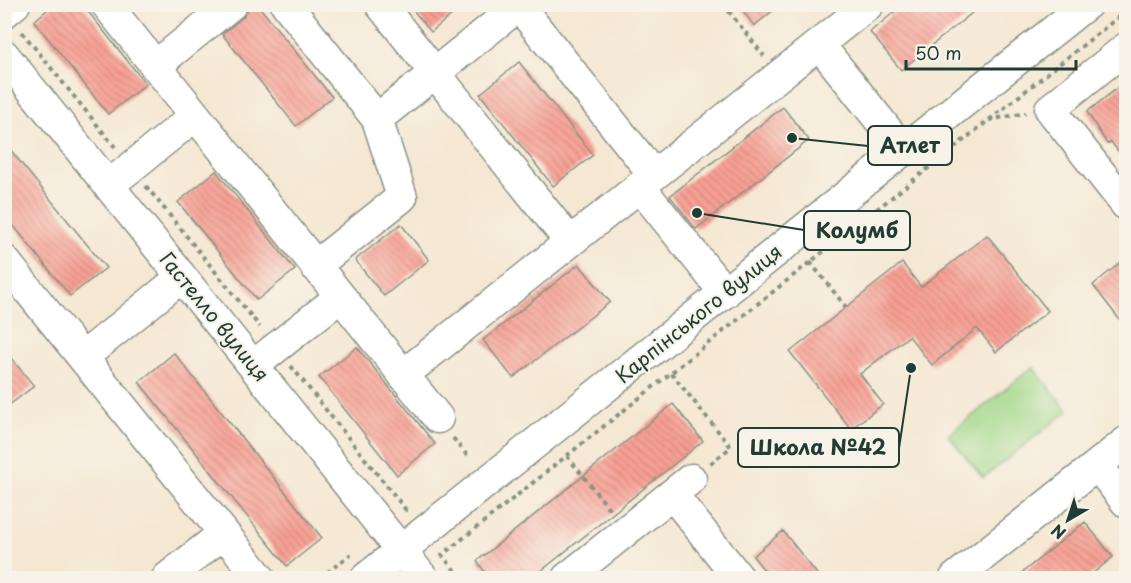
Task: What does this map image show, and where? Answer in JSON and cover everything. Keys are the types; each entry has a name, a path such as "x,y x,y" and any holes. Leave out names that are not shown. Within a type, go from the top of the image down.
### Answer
{"street":[{"path":"106,4 438,418"},
{"path":"155,66 232,4"},
{"path":"286,4 377,118 402,197 315,266"},
{"path":"380,4 570,243"},
{"name":"Карпінського вулиця","path":"366,579 1087,4"},
{"path":"377,118 520,5 725,293"},
{"path":"403,375 819,44 860,7"},
{"path":"819,44 904,151"},
{"path":"1124,196 1050,109 1126,48"},
{"name":"Гастелло вулиця","path":"4,55 120,176 182,277 265,357 423,579"},
{"path":"120,176 195,116"},
{"path":"4,260 260,579"},
{"path":"83,357 182,277"},
{"path":"265,357 340,297"},
{"path":"971,574 1126,442"},
{"path":"1097,465 1126,502"},
{"path":"567,579 681,487 739,579"},
{"path":"167,579 224,533"}],"path":[{"path":"723,4 780,75"},
{"path":"8,10 120,176 265,357 406,510"},
{"path":"461,579 442,555 1126,10"},
{"path":"988,121 1050,109"},
{"path":"810,262 846,308"},
{"path":"672,373 731,447"},
{"path":"567,456 626,530"},
{"path":"320,579 354,552"}],"green space":[{"path":"1033,367 1068,411 983,478 948,435"}],"building":[{"path":"54,4 82,4 146,84 108,114 34,21"},
{"path":"251,4 257,4 332,97 296,126 222,34 243,17"},
{"path":"408,4 465,4 431,32"},
{"path":"738,4 781,4 754,26"},
{"path":"904,4 983,4 901,70 870,32"},
{"path":"519,62 593,155 553,186 480,94"},
{"path":"1126,81 1126,161 1111,142 1107,144 1087,112"},
{"path":"783,107 809,140 696,229 670,196"},
{"path":"4,142 106,268 70,296 4,214"},
{"path":"216,171 295,270 257,300 178,202"},
{"path":"401,224 429,260 384,296 355,260"},
{"path":"987,235 1048,311 996,352 977,328 932,365 909,336 860,374 883,404 851,429 790,352 902,263 921,287"},
{"path":"1126,258 1126,328 1093,285"},
{"path":"579,264 610,302 513,378 483,340"},
{"path":"357,347 435,444 397,475 319,377"},
{"path":"4,349 34,386 4,409"},
{"path":"174,353 322,538 287,566 139,382"},
{"path":"673,404 703,441 531,579 490,579 477,561"},
{"path":"1085,522 1113,557 1086,579 1014,579"},
{"path":"783,531 821,579 771,579 753,556"}],"place":[{"name":"Атлет","path":"792,138"},
{"name":"Колумб","path":"697,213"},
{"name":"Школа №42","path":"911,368"}]}
